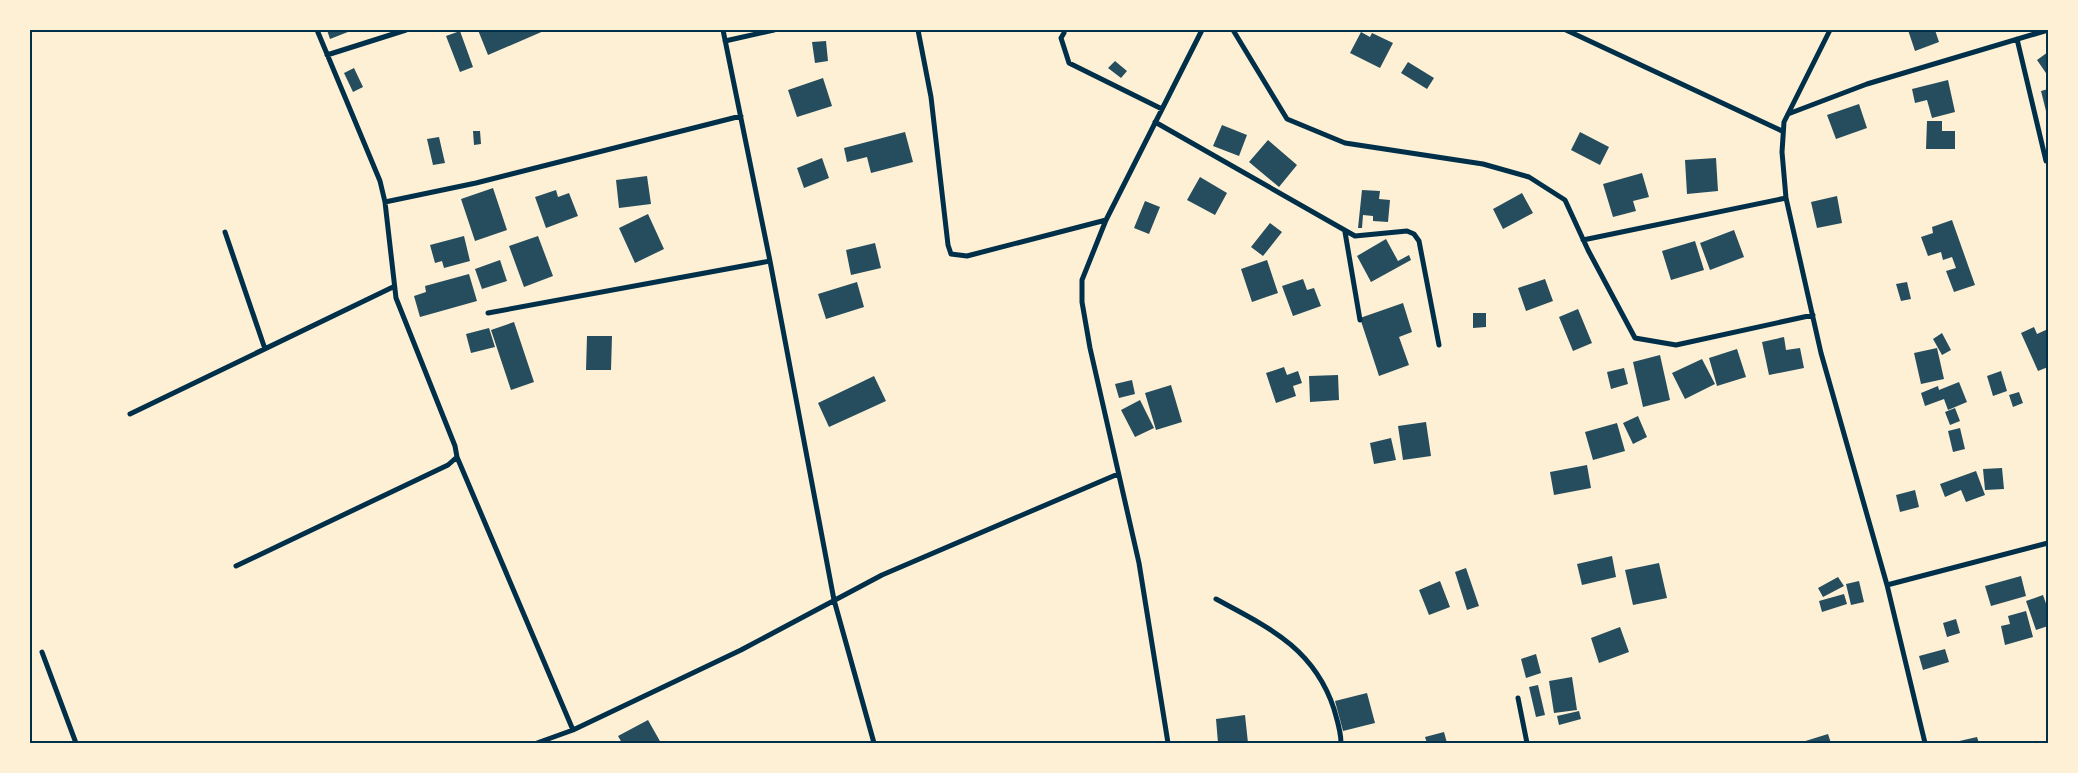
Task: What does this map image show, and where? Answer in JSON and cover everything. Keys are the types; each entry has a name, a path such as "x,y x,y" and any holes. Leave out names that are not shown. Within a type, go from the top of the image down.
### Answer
{"street":[{"path":"317,30 380,181 385,202 396,298 455,446 457,457 573,730"},
{"path":"327,55 406,30"},
{"path":"723,30 770,261 834,600 874,743"},
{"path":"725,40 774,30"},
{"path":"918,30 931,97 951,254 967,256 1106,220"},
{"path":"1168,743 1139,562 1090,348 1082,302 1082,280 1106,220 1202,30"},
{"path":"1233,30 1287,119 1345,143 1483,164 1528,177 1565,200 1583,240 1635,338 1676,345 1813,315"},
{"path":"1566,30 1782,131"},
{"path":"1830,30 1788,114 1782,131 1786,198 1821,353 1887,585 1925,743"},
{"path":"1788,114 1867,84 2048,30"},
{"path":"1064,33 1061,38 1069,63 1162,109"},
{"path":"2017,39 2046,161"},
{"path":"385,202 476,183 741,116"},
{"path":"1155,122 1344,232 1360,237 1407,230 1414,234 1419,241 1439,345"},
{"path":"1583,240 1786,198"},
{"path":"226,232 265,349"},
{"path":"1344,232 1360,320"},
{"path":"488,313 770,261"},
{"path":"130,414 394,288"},
{"path":"236,566 448,465 457,457"},
{"path":"537,743 573,730 774,634 834,600 890,572 1118,474"},
{"path":"1887,585 2048,543"},
{"path":"1216,599 1256,620 1292,645 1312,665 1329,695 1337,719 1341,743"},
{"path":"42,652 76,743"},
{"path":"1518,698 1527,743"}],"building":[{"path":"327,30 353,30 330,39"},
{"path":"478,30 546,30 488,55"},
{"path":"1908,30 1935,30 1939,42 1915,51"},
{"path":"460,31 473,67 460,72 446,36"},
{"path":"1361,32 1370,37 1372,33 1393,43 1380,68 1350,53"},
{"path":"826,41 828,61 815,63 812,42"},
{"path":"2048,52 2048,76 2037,60"},
{"path":"1115,61 1127,71 1121,78 1108,68"},
{"path":"1408,62 1434,78 1427,89 1401,73"},
{"path":"354,68 363,87 353,92 344,73"},
{"path":"823,78 832,106 797,117 788,90"},
{"path":"1948,80 1955,112 1932,118 1927,100 1915,103 1912,89"},
{"path":"2048,89 2048,115 2047,115 2041,91"},
{"path":"1859,104 1867,128 1836,139 1827,115"},
{"path":"1927,121 1942,121 1942,131 1955,131 1955,149 1926,149"},
{"path":"1222,125 1247,135 1239,156 1213,146"},
{"path":"473,131 480,131 481,144 474,145"},
{"path":"905,132 913,162 871,173 867,157 847,162 844,148"},
{"path":"1580,132 1609,147 1600,165 1571,150"},
{"path":"439,137 445,163 433,165 427,139"},
{"path":"1268,140 1297,165 1279,187 1249,162"},
{"path":"822,158 829,178 804,188 797,168"},
{"path":"1716,158 1718,191 1687,194 1685,160"},
{"path":"1642,173 1649,197 1633,201 1636,211 1613,217 1603,184"},
{"path":"647,176 651,204 619,208 616,180"},
{"path":"1200,177 1227,193 1215,215 1187,200"},
{"path":"493,188 507,230 475,241 461,199"},
{"path":"556,190 558,197 569,193 578,216 546,228 535,197"},
{"path":"1362,190 1380,191 1379,199 1390,200 1388,222 1373,221 1373,216 1363,215 1362,228 1358,228"},
{"path":"1522,193 1533,213 1503,229 1493,209"},
{"path":"1837,196 1842,223 1817,228 1811,202"},
{"path":"1145,201 1160,207 1149,234 1134,228"},
{"path":"648,214 664,249 635,263 619,228"},
{"path":"1952,220 1975,285 1954,292 1946,271 1956,268 1952,257 1943,260 1941,252 1928,256 1921,237 1933,233 1932,227"},
{"path":"1270,223 1282,232 1263,256 1251,247"},
{"path":"1734,230 1744,257 1710,270 1700,243"},
{"path":"464,236 470,261 444,268 442,261 435,263 430,245"},
{"path":"538,236 553,276 524,287 509,246"},
{"path":"1386,239 1398,261 1409,255 1411,260 1371,282 1357,256"},
{"path":"1695,241 1704,270 1671,280 1662,251"},
{"path":"875,243 881,268 851,275 846,250"},
{"path":"500,260 507,281 482,289 475,269"},
{"path":"1267,260 1278,293 1252,302 1241,269"},
{"path":"469,274 477,301 420,317 414,296 426,292 425,286"},
{"path":"1303,279 1307,290 1314,288 1321,306 1293,316 1282,286"},
{"path":"1545,279 1553,301 1526,311 1518,288"},
{"path":"857,282 864,307 826,319 818,294"},
{"path":"1907,282 1911,299 1901,301 1896,284"},
{"path":"1403,303 1412,332 1399,337 1409,365 1379,376 1360,318"},
{"path":"1578,309 1592,343 1573,351 1559,317"},
{"path":"1473,313 1486,313 1486,327 1473,328"},
{"path":"514,322 534,382 511,390 491,330"},
{"path":"2034,327 2037,334 2048,329 2048,367 2038,371 2021,333"},
{"path":"489,328 495,347 471,353 466,334"},
{"path":"1942,333 1951,350 1942,355 1933,339"},
{"path":"587,336 612,336 611,370 586,370"},
{"path":"1784,337 1786,350 1800,348 1804,368 1769,375 1762,342"},
{"path":"1937,348 1944,379 1921,384 1914,353"},
{"path":"1737,349 1746,377 1717,386 1709,358"},
{"path":"1660,355 1670,400 1643,407 1633,362"},
{"path":"1702,359 1715,384 1685,399 1672,373"},
{"path":"1284,367 1287,375 1298,371 1302,383 1293,386 1296,396 1276,403 1266,373"},
{"path":"1624,368 1628,384 1611,389 1607,372"},
{"path":"2001,371 2007,391 1993,396 1987,376"},
{"path":"1338,375 1339,400 1310,402 1309,376"},
{"path":"874,376 886,401 829,427 818,403"},
{"path":"1132,380 1135,394 1119,398 1115,384"},
{"path":"1959,382 1967,402 1948,410 1944,399 1925,406 1921,393 1938,386 1939,390"},
{"path":"1171,385 1182,422 1156,430 1145,393"},
{"path":"2019,392 2023,403 2013,407 2009,395"},
{"path":"1140,400 1154,428 1135,437 1121,410"},
{"path":"1955,408 1960,421 1950,425 1945,412"},
{"path":"1638,416 1647,437 1633,444 1623,423"},
{"path":"1426,422 1431,456 1403,460 1398,426"},
{"path":"1617,423 1625,451 1593,460 1585,432"},
{"path":"1960,428 1965,449 1953,452 1948,431"},
{"path":"1391,438 1396,460 1374,464 1370,443"},
{"path":"1587,465 1591,488 1554,495 1550,472"},
{"path":"2002,468 2004,489 1985,490 1983,469"},
{"path":"1976,471 1985,495 1966,502 1961,490 1945,497 1940,484"},
{"path":"1915,490 1919,507 1900,512 1896,495"},
{"path":"1612,556 1616,577 1582,585 1577,564"},
{"path":"1659,563 1667,598 1633,605 1625,570"},
{"path":"1466,568 1479,606 1467,610 1455,572"},
{"path":"2021,576 2026,596 1991,606 1985,586"},
{"path":"1838,577 1844,586 1823,597 1818,588"},
{"path":"1440,581 1450,607 1429,615 1419,590"},
{"path":"1859,581 1864,602 1851,605 1846,584"},
{"path":"1844,594 1847,604 1822,612 1819,601"},
{"path":"2043,595 2048,609 2048,626 2036,630 2026,601"},
{"path":"2026,611 2033,637 2005,645 2001,626 2010,624 2008,616"},
{"path":"1956,619 1960,633 1947,637 1943,623"},
{"path":"1620,627 1629,652 1599,663 1591,638"},
{"path":"1945,649 1949,662 1923,670 1919,656"},
{"path":"1536,654 1541,673 1526,678 1521,659"},
{"path":"1572,677 1577,710 1554,713 1549,681"},
{"path":"1538,685 1545,715 1536,717 1529,687"},
{"path":"1367,693 1375,723 1343,731 1335,701"},
{"path":"1579,711 1581,719 1559,725 1557,716"},
{"path":"1245,715 1248,743 1218,743 1216,719"},
{"path":"648,720 661,743 622,743 618,736"},
{"path":"1444,732 1447,743 1427,743 1425,737"},
{"path":"1828,734 1831,743 1799,743"},
{"path":"1977,737 1979,743 1955,743 1955,742"}]}
